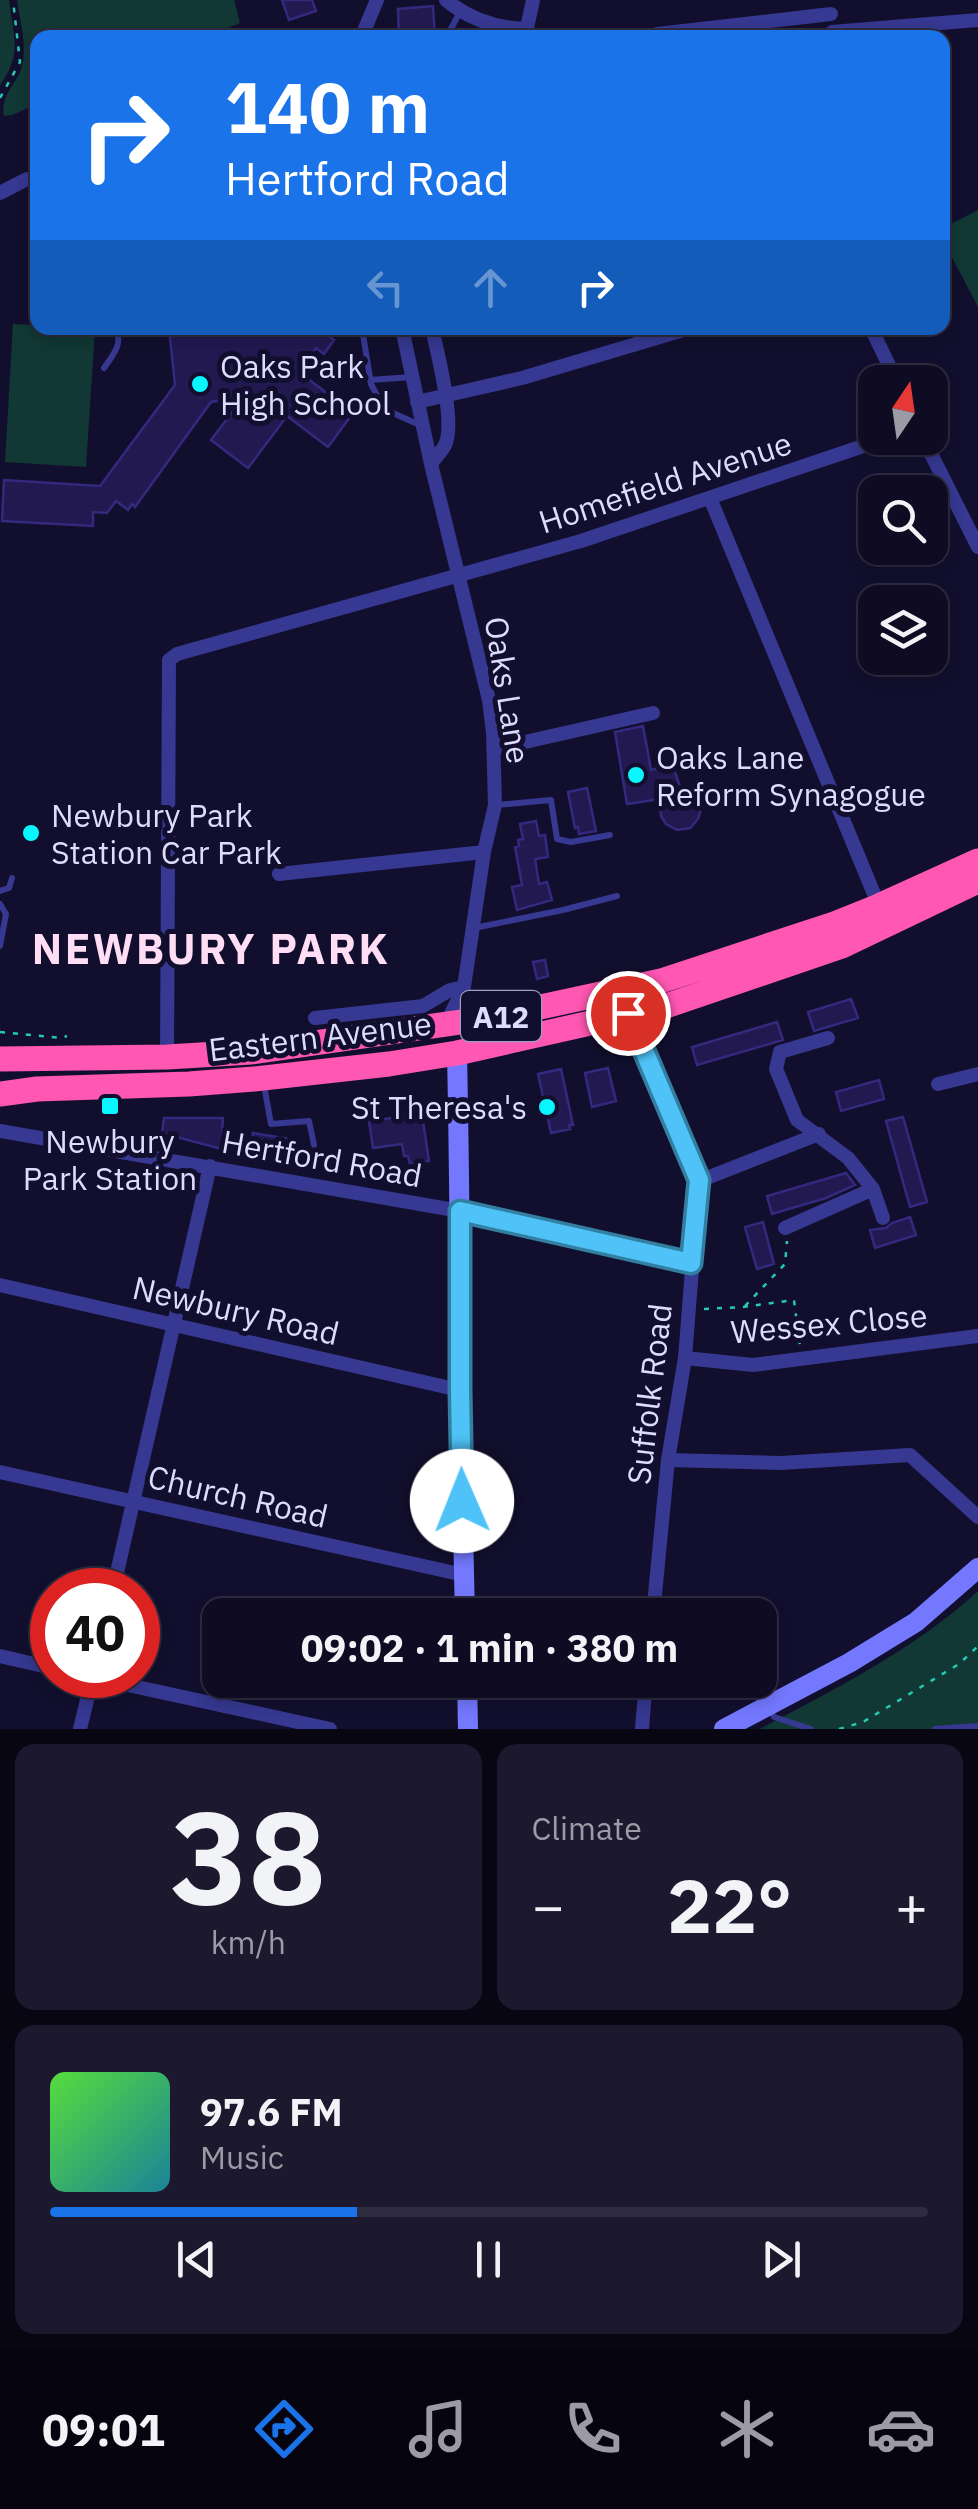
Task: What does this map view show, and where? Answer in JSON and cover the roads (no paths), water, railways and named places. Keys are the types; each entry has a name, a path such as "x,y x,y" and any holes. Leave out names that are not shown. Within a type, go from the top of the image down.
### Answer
{"highway":[{"name":"Eastern Avenue","path":"0,1059 251,1052 489,1018 661,981 834,924 978,861"},
{"name":"Eastern Avenue","path":"0,1094 37,1088 263,1078 457,1052 666,1006 842,946 978,882"},
{"path":"0,1075 11,1075 37,1088"}],"street":[{"path":"364,30 377,0"},
{"path":"446,0 461,11 514,30"},
{"path":"526,30 533,0"},
{"path":"683,30 830,7"},
{"path":"881,30 978,20"},
{"path":"0,192 30,178"},
{"name":"Oaks Lane","path":"403,335 488,700 494,749 495,805 464,987 446,1025"},
{"path":"431,464 448,436 446,396 433,335"},
{"path":"418,402 522,378 666,335"},
{"path":"874,335 889,365"},
{"name":"Homefield Avenue","path":"167,1056 169,660 178,654 581,541 858,448"},
{"path":"932,455 978,547"},
{"path":"710,498 879,906"},
{"path":"494,749 653,713"},
{"path":"280,874 484,852"},
{"path":"315,1018 423,1006 450,990 464,987 469,1000 489,1018"},
{"name":"Suffolk Road","path":"628,1013 699,1180 685,1358 668,1460 655,1598"},
{"path":"828,1038 780,1052 776,1069 797,1120 848,1158 873,1190 884,1218"},
{"path":"457,1052 465,1598"},
{"path":"938,1084 978,1074"},
{"name":"Hertford Road","path":"0,1131 460,1211 691,1263"},
{"path":"699,1180 818,1134"},
{"path":"118,1568 210,1166"},
{"path":"786,1228 873,1190"},
{"name":"Newbury Road","path":"0,1285 460,1390"},
{"name":"Wessex Close","path":"685,1358 753,1365 978,1336"},
{"path":"668,1460 781,1463 910,1455 978,1517"},
{"name":"Church Road","path":"0,1472 464,1575"},
{"path":"724,1729 849,1663 916,1622 978,1568"},
{"path":"0,1656 30,1663"},
{"path":"160,1692 320,1728"},
{"path":"80,1729 85,1698"},
{"path":"467,1698 468,1729"},
{"path":"642,1729 645,1698"}],"lane":[{"path":"450,30 461,11"},
{"path":"104,368 118,344 118,335"},
{"path":"363,335 370,380 384,409 423,426"},
{"path":"370,380 412,376"},
{"path":"495,805 551,800 557,839 571,842 610,835"},
{"path":"0,891 10,888 12,878"},
{"path":"473,928 617,896"},
{"path":"0,904 6,914 0,946"},
{"path":"263,1078 271,1124 309,1121 314,1145"},
{"path":"768,1706 774,1717 811,1729"},
{"path":"935,1729 978,1726"}],"place":[{"name":"Oaks Park High School","path":"200,384"},
{"name":"Oaks Lane Reform Synagogue","path":"636,775"},
{"name":"Newbury Park Station Car Park","path":"31,833"},
{"name":"Newbury Park Station","path":"110,1106"},
{"name":"St Theresa's","path":"547,1107"}],"district":[{"name":"NEWBURY PARK","path":"211,948"}]}
